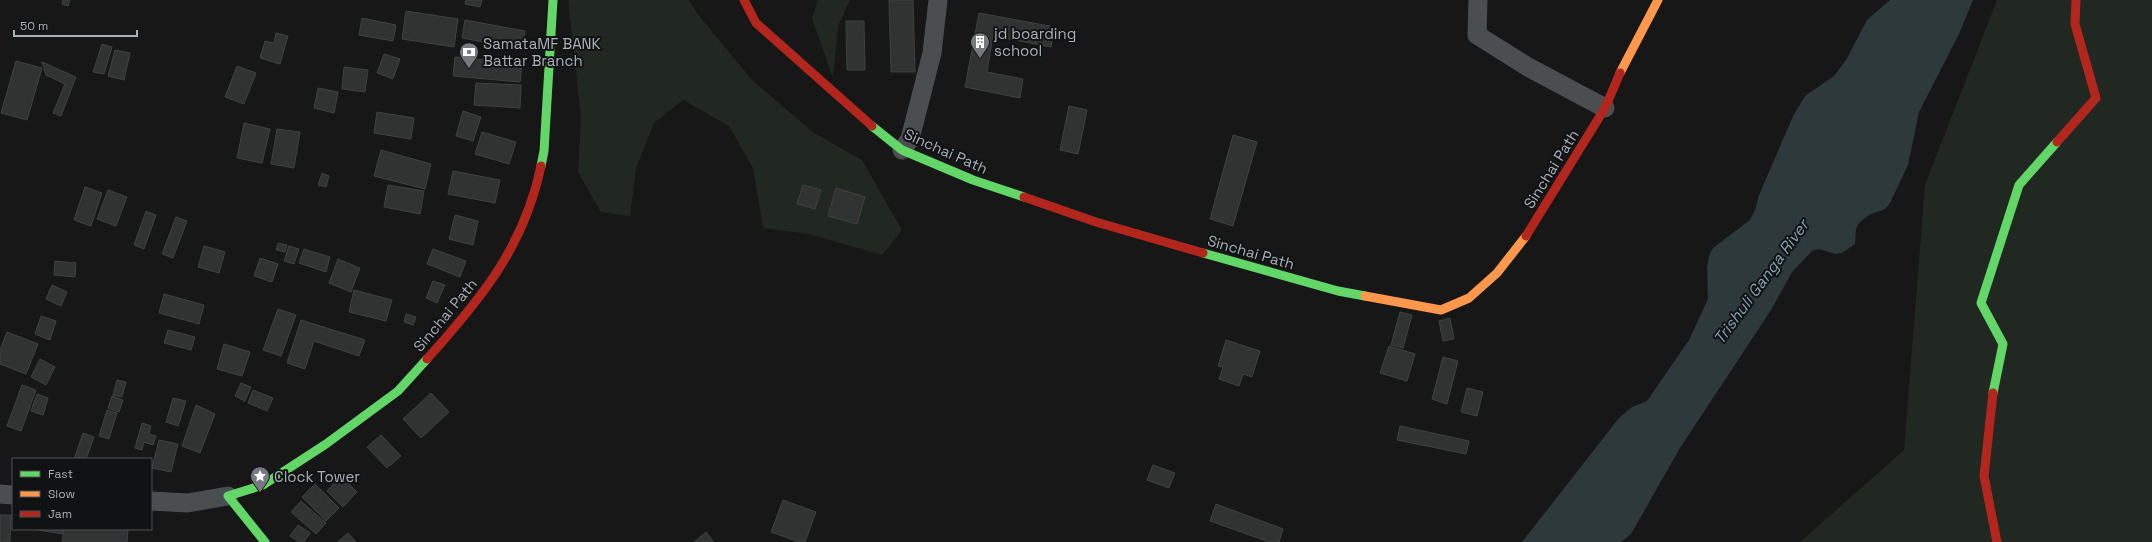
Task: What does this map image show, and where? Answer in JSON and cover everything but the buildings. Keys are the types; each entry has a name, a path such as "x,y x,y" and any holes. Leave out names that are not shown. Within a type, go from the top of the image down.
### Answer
{"street":[{"name":"Sinchai Path","path":"228,496 263,485 326,444 398,391 466,316 497,274 520,234 537,184 544,151 553,0"},
{"name":"Sinchai Path","path":"744,0 756,24 863,119 902,150 973,180 1096,222 1338,291 1441,310 1469,298 1497,273 1531,229 1605,108 1610,93 1658,0"},
{"path":"902,150 910,139 932,53 938,0"},
{"path":"1478,0 1477,35 1528,67 1605,108"},
{"path":"1997,542 1984,476 1993,390 2003,344 1981,303 2020,185 2096,98 2075,24 2076,0"},
{"path":"0,494 12,495"},
{"path":"152,501 187,503 228,496 265,542"}],"shaded area":[{"path":"568,0 689,0 699,16 753,81 814,133 862,160 902,230 882,255 809,234 763,228 753,168 729,126 683,100 654,123 636,168 630,216 601,212 578,172 581,118"},
{"path":"818,0 850,0 838,26 833,78 812,18"},
{"path":"1997,0 2152,0 2152,542 1800,542 1904,450 1925,185"}],"water":[{"name":"Trishuli Ganga River","path":"1890,0 1973,0 1959,34 1919,112 1908,165 1890,203 1885,209 1869,215 1859,223 1856,229 1855,244 1842,253 1836,254 1819,249 1812,251 1792,272 1771,310 1680,448 1631,534 1621,542 1522,542 1619,418 1632,407 1647,401 1689,340 1708,299 1707,269 1709,256 1713,248 1750,220 1755,210 1759,195 1794,114 1805,96 1834,76 1846,60 1867,20"}],"traffic: fast":[{"path":"541,166 544,151 553,0"},
{"path":"872,126 902,150 973,180 1024,197"},
{"path":"1993,393 2003,344 1981,303 2019,185 2057,142"},
{"path":"1203,253 1338,291 1365,296"},
{"path":"265,542 228,496 263,485 326,444 398,391 427,359"}],"traffic: slow":[{"path":"1620,73 1658,0"},
{"path":"1365,296 1441,310 1469,298 1497,273 1526,236"}],"traffic: jam":[{"path":"744,0 756,23 872,126"},
{"path":"2057,142 2096,98 2075,24 2076,0"},
{"path":"1526,236 1605,108 1620,73"},
{"path":"427,359 447,337 482,293 512,247 524,222 541,166"},
{"path":"1024,197 1096,222 1203,253"},
{"path":"1993,393 1984,476 1997,542"}],"place":[{"name":"jd boarding school","path":"980,59"},
{"name":"SamataMF BANK Battar Branch","path":"469,69"},
{"name":"Clock Tower","path":"260,493"}]}
